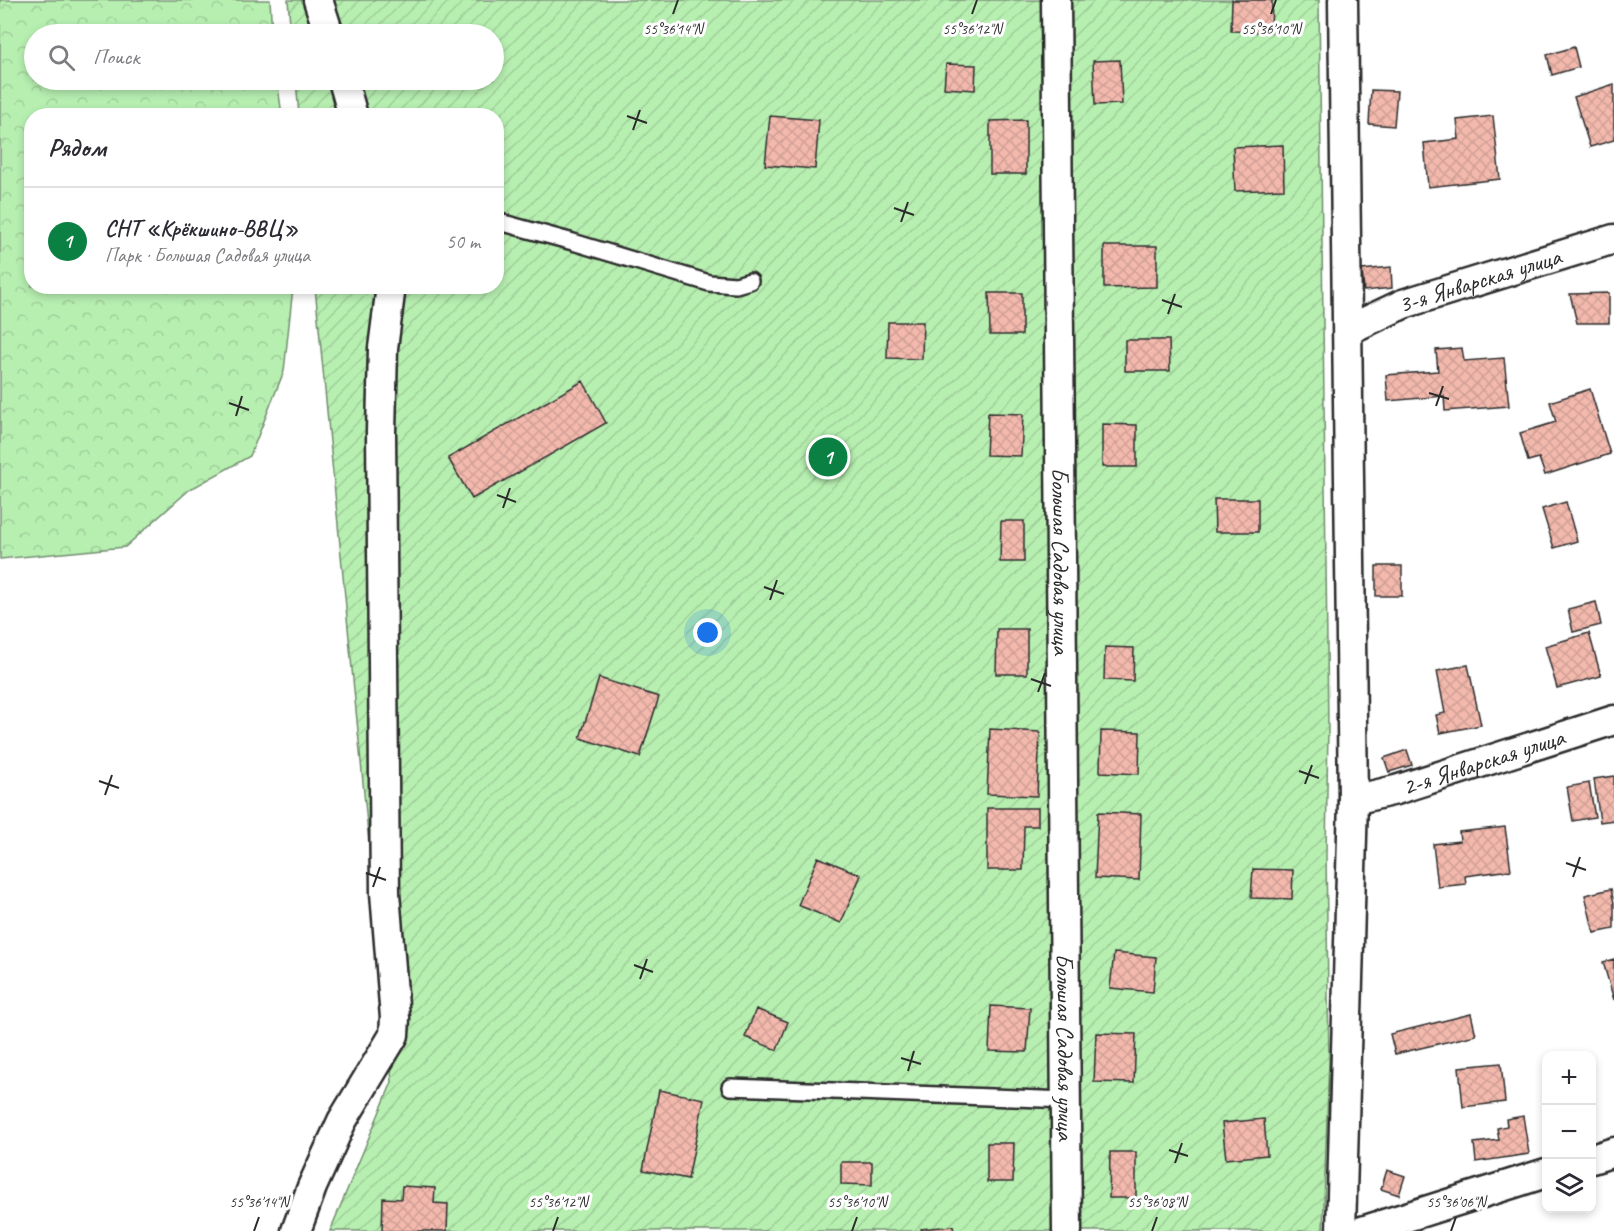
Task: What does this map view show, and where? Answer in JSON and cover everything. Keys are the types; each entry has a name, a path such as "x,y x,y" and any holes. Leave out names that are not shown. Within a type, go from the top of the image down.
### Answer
{"street":[{"path":"318,0 326,24"},
{"name":"Большая Садовая улица","path":"1056,0 1067,1231"},
{"path":"1341,1231 1353,800 1343,0"},
{"path":"345,90 351,108"},
{"name":"3-я Январская улица","path":"1348,330 1403,304 1614,239"},
{"path":"296,1231 312,1187 342,1121 394,1035 395,1018 385,893 381,432 383,348 390,294"},
{"name":"2-я Январская улица","path":"1353,800 1396,790 1614,720"},
{"path":"1596,1158 1614,1152"},
{"path":"1362,1231 1542,1174"}],"lane":[{"path":"504,223 709,284 736,285 750,281"},
{"path":"730,1088 1067,1100"}],"green space":[{"path":"0,0 270,0 271,24 24,24 24,90 278,90 281,108 24,108 24,294 292,294 284,371 250,456 189,490 125,547 0,559"},
{"path":"288,0 1319,0 1328,726 1326,855 1329,1061 1323,1231 330,1231 392,1082 316,294 504,294 504,108 298,108 297,90 504,90 504,24 290,24"}],"building":[{"path":"1232,0 1272,0 1271,32 1231,31"},
{"path":"1574,47 1579,67 1552,75 1547,55"},
{"path":"1120,60 1122,104 1095,105 1093,61"},
{"path":"946,64 976,65 975,90 944,88"},
{"path":"1614,84 1614,140 1590,147 1574,97"},
{"path":"1371,90 1397,91 1394,126 1369,124"},
{"path":"770,116 819,120 815,169 765,165"},
{"path":"1493,116 1500,179 1428,187 1424,143 1459,139 1457,120"},
{"path":"1026,120 1026,174 990,174 990,121"},
{"path":"1283,145 1284,189 1235,191 1233,147"},
{"path":"1104,246 1157,246 1157,287 1104,288"},
{"path":"1391,267 1392,288 1364,291 1362,270"},
{"path":"989,293 1022,293 1022,335 990,335"},
{"path":"1609,293 1609,323 1577,323 1570,294"},
{"path":"888,322 923,322 922,359 887,358"},
{"path":"1125,340 1169,340 1170,371 1125,371"},
{"path":"1462,348 1464,361 1504,358 1509,406 1445,411 1444,396 1388,401 1386,375 1438,371 1436,350"},
{"path":"583,381 606,423 472,499 448,458"},
{"path":"1590,389 1610,454 1545,475 1539,458 1528,461 1520,433 1556,422 1550,402"},
{"path":"988,413 1023,414 1021,456 986,455"},
{"path":"1102,424 1137,425 1137,467 1102,467"},
{"path":"1214,499 1258,499 1258,532 1215,532"},
{"path":"1566,502 1577,541 1554,548 1542,509"},
{"path":"1001,521 1024,521 1024,562 1000,562"},
{"path":"1376,566 1402,566 1402,596 1376,596"},
{"path":"1596,602 1601,625 1573,632 1568,609"},
{"path":"997,629 1027,629 1027,674 996,674"},
{"path":"1589,633 1601,676 1557,688 1545,646"},
{"path":"1105,647 1134,648 1133,681 1104,680"},
{"path":"1468,665 1481,725 1440,733 1436,715 1445,713 1437,671"},
{"path":"599,678 659,697 640,757 580,738"},
{"path":"990,729 1040,732 1037,796 987,794"},
{"path":"1101,731 1140,732 1139,774 1100,772"},
{"path":"1407,750 1412,765 1389,772 1384,758"},
{"path":"1614,776 1614,820 1600,822 1594,779"},
{"path":"1589,783 1595,817 1573,821 1567,787"},
{"path":"987,808 1038,808 1038,826 1024,826 1023,870 987,870"},
{"path":"1098,812 1141,814 1139,880 1095,878"},
{"path":"1505,827 1511,870 1465,876 1466,884 1438,887 1433,844 1460,841 1459,832"},
{"path":"818,857 861,875 841,923 798,905"},
{"path":"1253,869 1293,870 1292,899 1251,898"},
{"path":"1611,889 1614,903 1614,929 1594,933 1585,895"},
{"path":"1114,953 1156,957 1153,992 1110,988"},
{"path":"1614,959 1614,1000 1603,962"},
{"path":"991,1006 1030,1008 1027,1052 989,1051"},
{"path":"756,1009 788,1022 777,1050 745,1037"},
{"path":"1471,1014 1476,1035 1395,1054 1390,1034"},
{"path":"1096,1033 1136,1034 1134,1083 1094,1082"},
{"path":"1501,1063 1505,1102 1463,1107 1459,1067"},
{"path":"659,1090 704,1099 688,1179 643,1170"},
{"path":"1523,1116 1529,1154 1476,1162 1474,1143 1499,1140 1497,1128 1507,1126 1506,1119"},
{"path":"1264,1119 1267,1155 1226,1159 1222,1123"},
{"path":"987,1143 1014,1143 1013,1182 987,1182"},
{"path":"1110,1152 1136,1152 1136,1198 1109,1198"},
{"path":"841,1162 872,1162 872,1185 841,1184"},
{"path":"1387,1170 1405,1176 1399,1195 1381,1189"},
{"path":"402,1186 435,1188 434,1203 448,1204 447,1231 382,1231 383,1198 401,1199"},
{"path":"953,1226 954,1231 922,1231 921,1229"}],"place":[{"name":"СНТ «Крёкшино-ВВЦ»","path":"828,457"}]}
